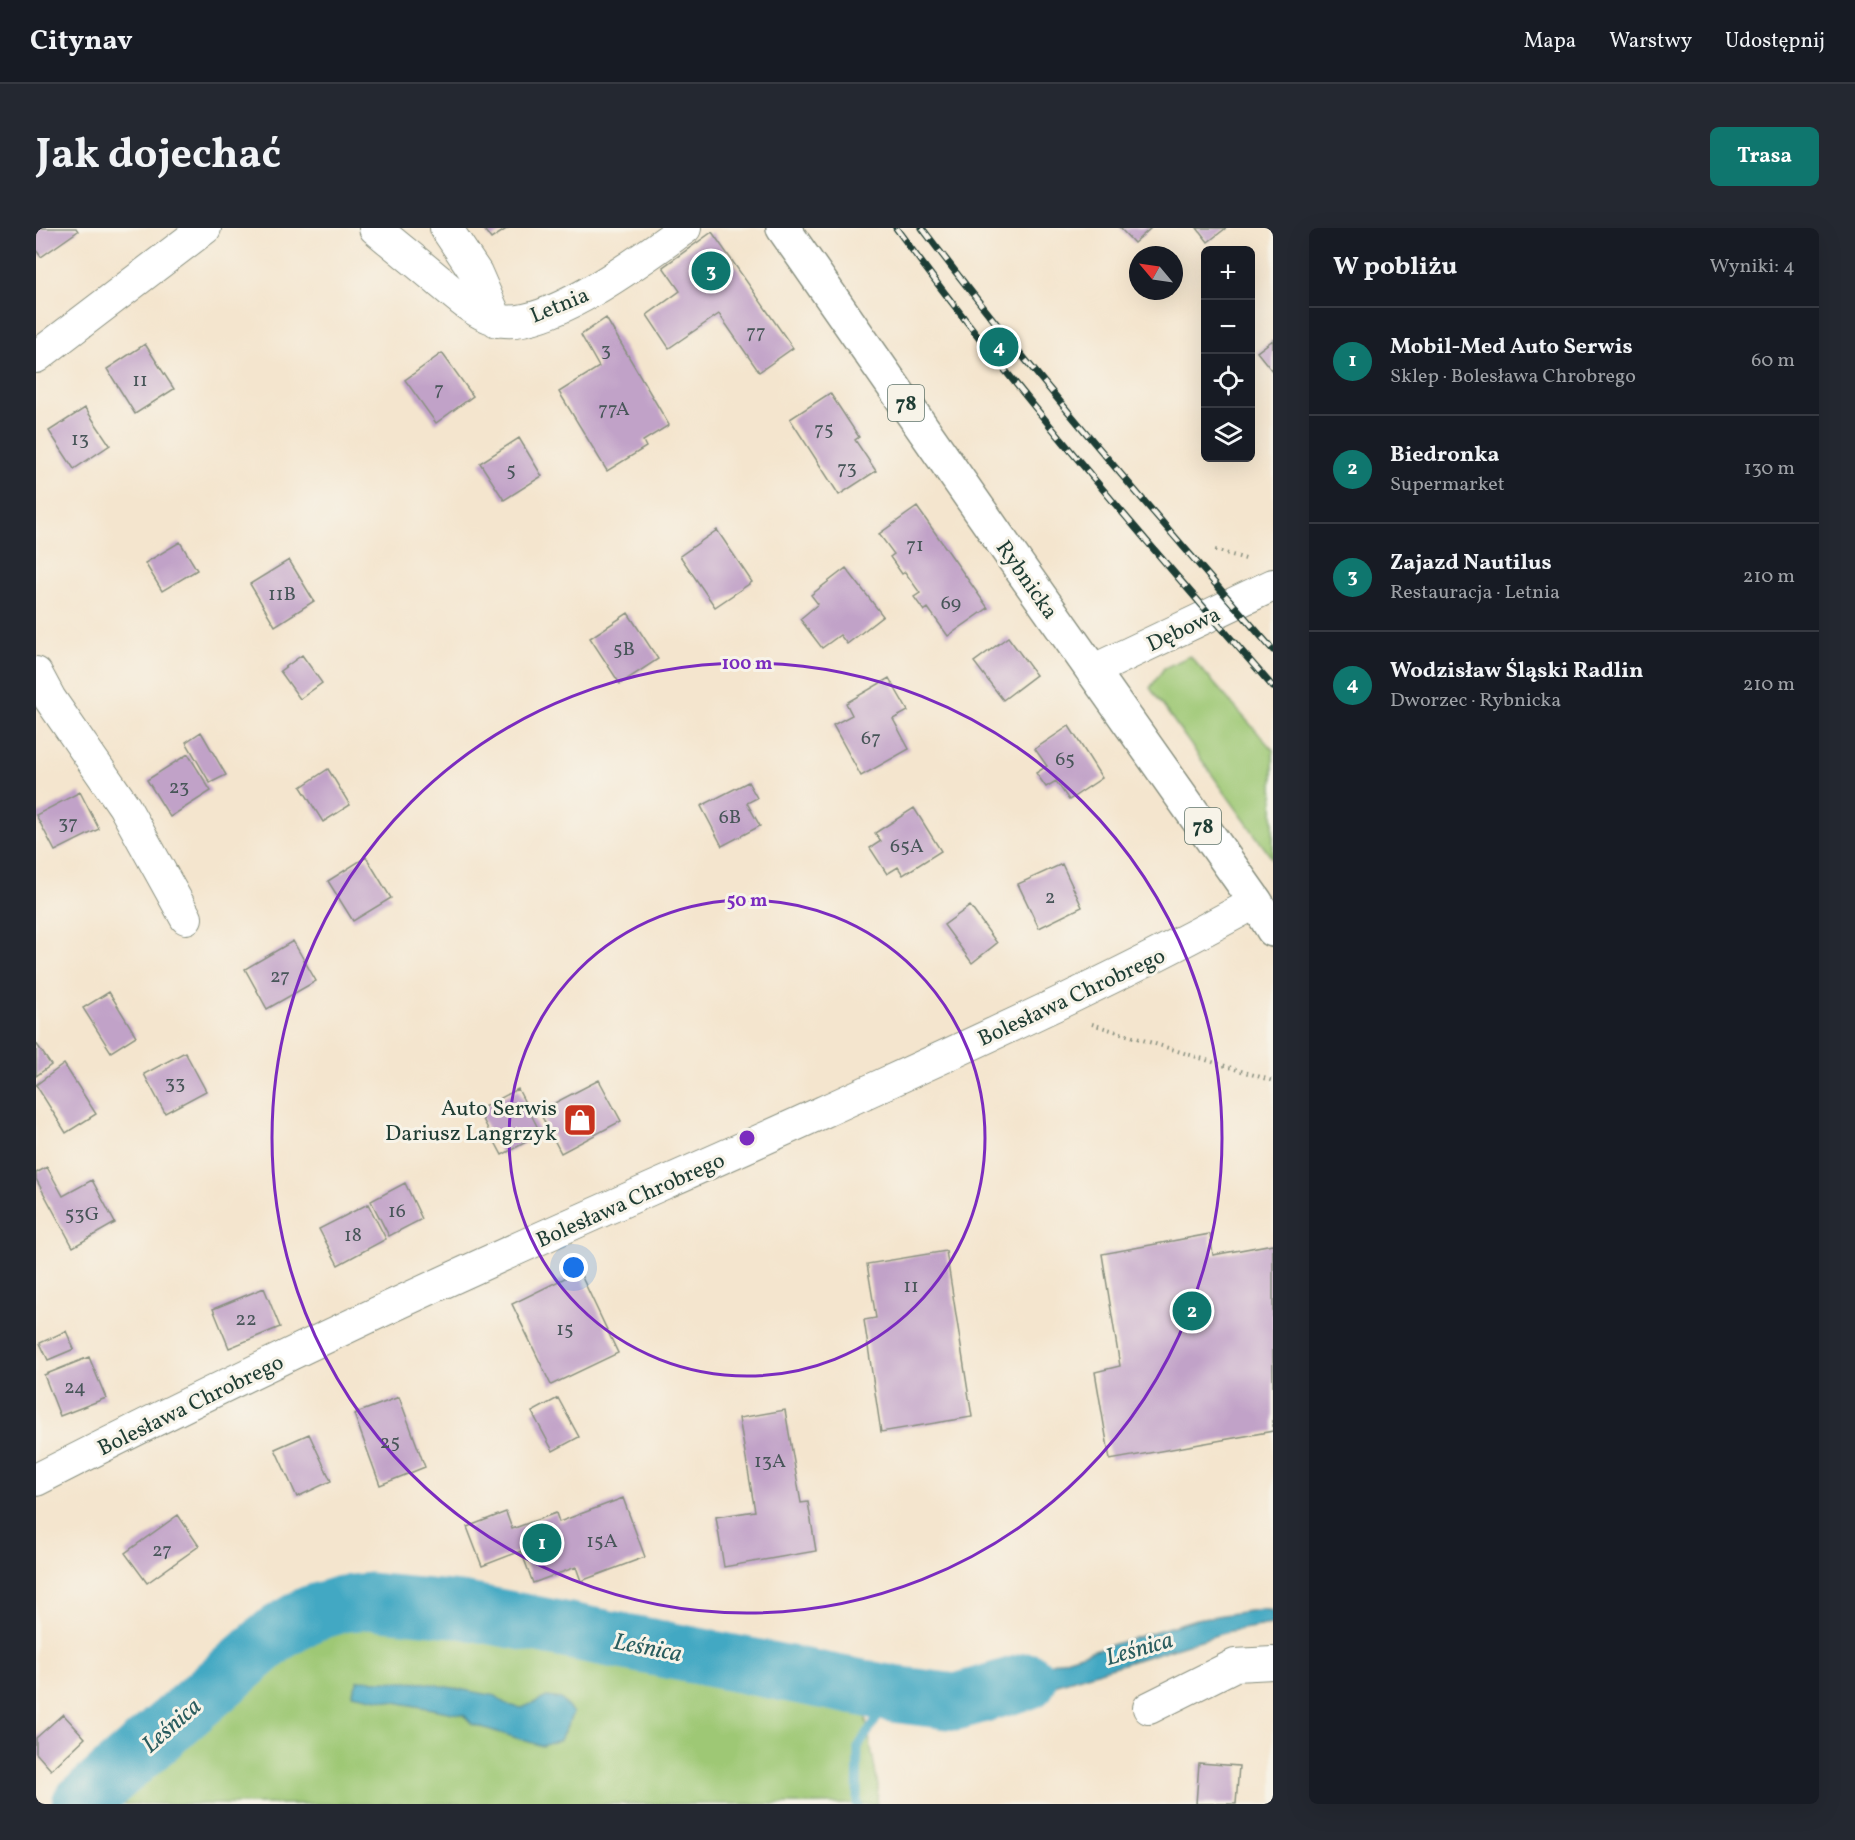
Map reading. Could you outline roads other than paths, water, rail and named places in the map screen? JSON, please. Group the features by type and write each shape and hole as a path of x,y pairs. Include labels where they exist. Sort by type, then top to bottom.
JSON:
{"main road":[{"name":"Rybnicka","path":"783,228 1256,902 1273,930"}],"street":[{"path":"36,357 206,228"},
{"name":"Letnia","path":"375,228 468,304 497,321 527,319 567,305 593,291 685,228"},
{"path":"446,228 476,273 497,321"},
{"name":"Dębowa","path":"1092,671 1273,585"},
{"path":"36,673 50,699 124,806 186,918"},
{"name":"Bolesława Chrobrego","path":"36,1480 177,1409 500,1256 674,1180 1090,988 1174,947 1256,902"},
{"path":"1149,1707 1235,1665 1273,1663"}],"water":[{"path":"1262,1609 1273,1611 1273,1624 1230,1631 968,1709 951,1709 953,1693 950,1690 953,1687 959,1690 976,1686 1196,1619"},
{"path":"358,1680 426,1683 496,1696 507,1705 522,1708 547,1697 561,1699 573,1713 560,1740 542,1746 472,1724 464,1715 352,1694"}],"waterway":[{"name":"Leśnica","path":"80,1804 276,1634 310,1614 342,1604 370,1601 461,1610 893,1694 956,1702 1028,1681"},
{"path":"857,1804 858,1747 893,1694"}],"railway":[{"path":"896,228 940,288 1032,404 1273,687"},
{"path":"922,228 1050,389 1273,650"}],"place":[{"name":"Zajazd Nautilus","path":"711,271"},
{"name":"Wodzisław Śląski Radlin","path":"999,347"},
{"name":"Auto Serwis Dariusz Langrzyk","path":"580,1120"},
{"name":"Biedronka","path":"1192,1311"},
{"name":"Mobil-Med Auto Serwis","path":"542,1543"}]}
